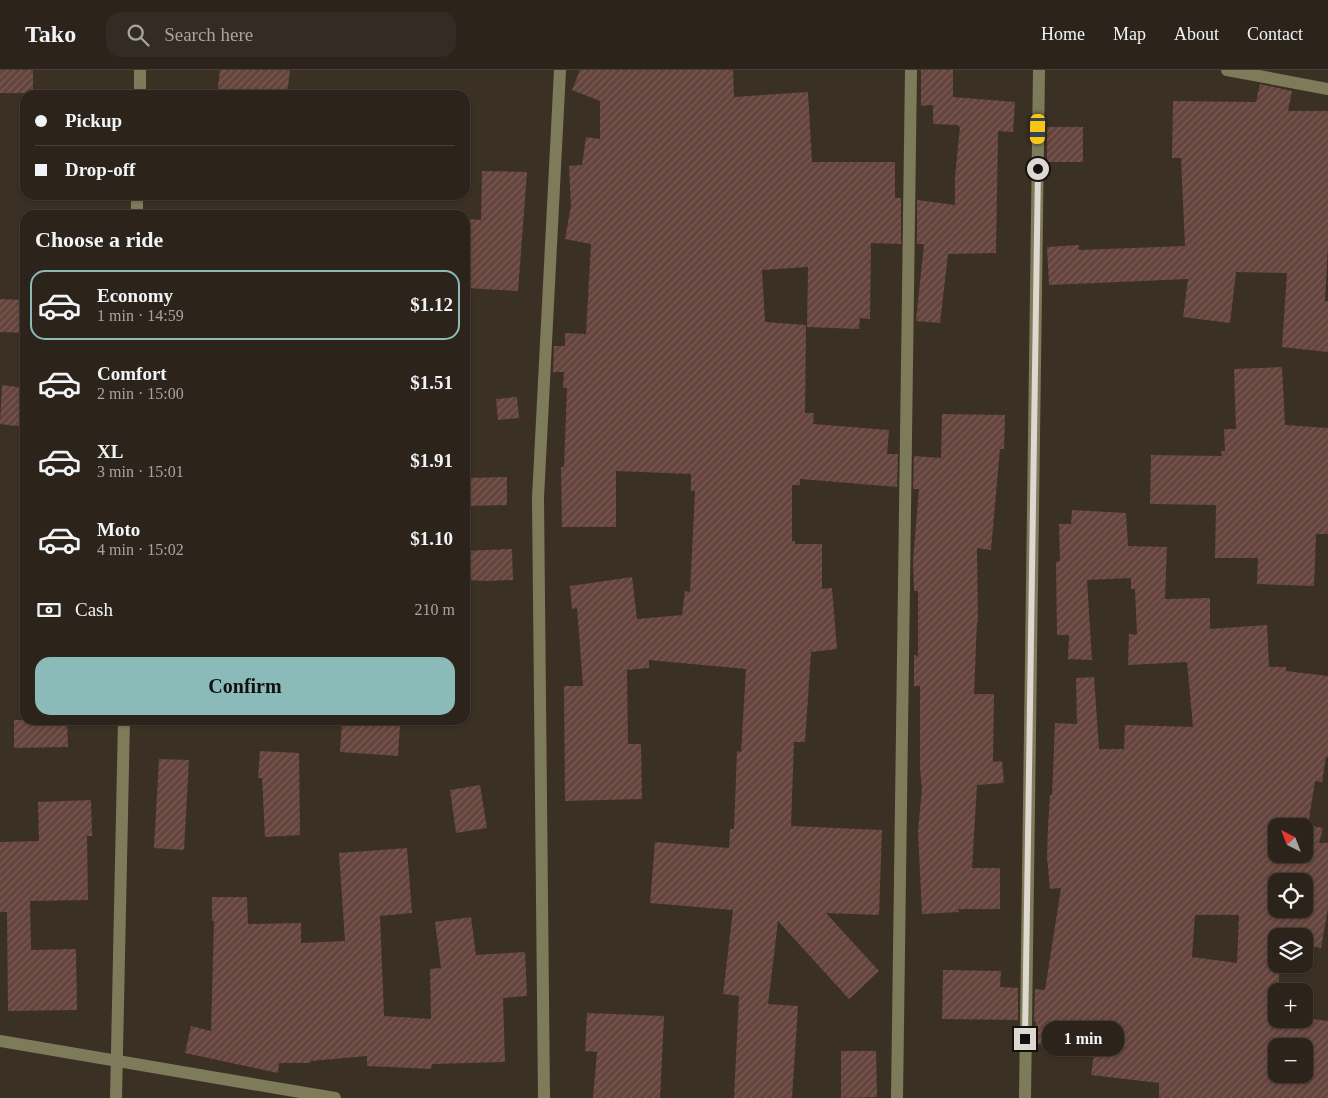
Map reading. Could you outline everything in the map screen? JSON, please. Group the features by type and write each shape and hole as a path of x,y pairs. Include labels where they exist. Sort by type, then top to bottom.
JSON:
{"street":[{"path":"140,70 140,90"},
{"path":"544,1098 538,498 560,70"},
{"path":"897,1098 911,70"},
{"path":"1024,1098 1039,70"},
{"path":"1227,70 1328,89"},
{"path":"116,1098 115,1060 124,725"},
{"path":"0,1041 335,1098"}],"building":[{"path":"0,70 33,70 33,90 20,90 20,93 0,93"},
{"path":"220,70 290,70 288,90 218,90"},
{"path":"580,70 733,70 734,97 808,92 812,162 895,162 895,198 901,198 901,244 871,243 870,319 860,318 859,329 807,327 808,267 762,270 765,322 806,325 805,413 814,413 813,424 889,430 887,454 898,454 897,487 800,479 800,485 792,485 792,541 795,541 795,544 822,544 822,589 832,588 837,649 811,652 805,742 794,742 791,826 882,830 879,915 826,913 879,971 849,999 778,921 768,1004 798,1006 792,1098 734,1098 739,996 723,994 733,910 650,903 655,842 729,848 730,829 734,829 737,751 741,752 746,669 649,660 649,668 627,670 628,744 641,744 642,799 565,801 564,686 583,686 577,608 572,609 570,586 632,577 637,619 682,615 685,591 690,592 695,491 691,491 691,474 616,471 616,527 562,527 561,467 564,467 567,388 563,388 564,372 553,372 554,346 565,346 565,333 586,334 591,244 565,239 571,206 569,166 582,165 586,137 600,139 600,101 572,90"},
{"path":"921,70 953,70 953,97 1015,102 1013,132 998,131 996,253 948,254 940,323 916,321 924,244 917,244 917,200 955,205 955,177 960,127 958,125 933,124 933,105 921,106"},
{"path":"1260,84 1292,91 1288,111 1328,111 1328,246 1325,301 1328,301 1328,352 1282,347 1287,273 1236,272 1230,323 1183,317 1188,279 1049,285 1047,247 1079,245 1079,250 1185,246 1181,158 1172,158 1173,101 1256,102"},
{"path":"1047,127 1083,127 1083,162 1047,162"},
{"path":"482,171 527,172 518,291 470,288 470,219 481,220"},
{"path":"0,299 20,300 20,333 0,332"},
{"path":"1282,367 1285,425 1328,428 1328,534 1316,534 1314,586 1257,584 1258,558 1215,558 1216,505 1150,504 1151,455 1222,456 1221,451 1225,451 1224,429 1236,429 1234,369"},
{"path":"2,385 20,387 20,426 0,424"},
{"path":"517,397 519,418 498,420 496,399"},
{"path":"942,414 1005,415 1004,449 1000,449 991,550 977,548 978,622 974,694 994,694 993,762 1002,761 1004,783 977,785 972,868 1000,868 1000,909 958,909 959,912 922,914 918,831 922,788 920,769 920,686 914,686 914,655 918,656 918,591 914,591 913,561 919,489 913,489 914,456 941,458"},
{"path":"507,477 507,505 470,506 470,478"},
{"path":"1072,510 1126,513 1128,546 1167,547 1165,599 1210,598 1210,629 1267,625 1269,667 1286,667 1286,671 1328,676 1328,757 1326,757 1322,782 1315,781 1309,818 1268,818 1268,863 1313,863 1313,826 1323,828 1319,843 1328,843 1328,908 1321,948 1313,947 1313,928 1268,928 1268,973 1279,973 1279,983 1268,983 1268,1028 1313,1028 1313,1019 1328,1021 1328,1098 1159,1098 1159,1083 1091,1075 1095,1046 1035,1044 1035,989 1045,990 1061,888 1050,889 1047,857 1055,723 1077,724 1076,678 1094,677 1099,749 1124,749 1125,725 1193,727 1187,662 1128,665 1129,634 1137,635 1135,589 1131,589 1131,578 1087,580 1092,660 1068,659 1069,635 1057,635 1056,562 1060,561 1059,524 1071,524","holes":["1195,915 1239,915 1237,963 1192,957"]},
{"path":"512,549 513,580 470,580 470,551"},
{"path":"14,720 20,720 20,725 67,725 68,747 14,748"},
{"path":"342,725 400,725 398,756 340,752"},
{"path":"260,751 299,753 300,835 265,837 262,778 258,778"},
{"path":"159,759 189,760 184,850 154,848"},
{"path":"480,785 487,828 456,833 450,790"},
{"path":"91,800 92,836 87,836 88,900 30,901 31,950 76,949 77,1010 8,1011 7,912 0,912 0,842 39,841 38,802"},
{"path":"407,848 412,913 380,916 384,1016 431,1019 430,969 441,968 435,922 471,917 476,955 525,952 527,996 503,998 505,1062 432,1064 431,1069 367,1066 367,1056 311,1061 310,1063 279,1063 278,1073 185,1053 191,1026 211,1031 214,921 212,921 212,897 247,897 248,924 301,923 301,943 345,941 339,853"},
{"path":"943,970 1001,971 1000,987 1018,988 1018,1020 942,1019"},
{"path":"587,1013 664,1016 660,1098 593,1098 597,1052 585,1051"},
{"path":"841,1051 876,1051 877,1097 841,1098"}],"route":[{"path":"1025,1039 1038,169"}]}
